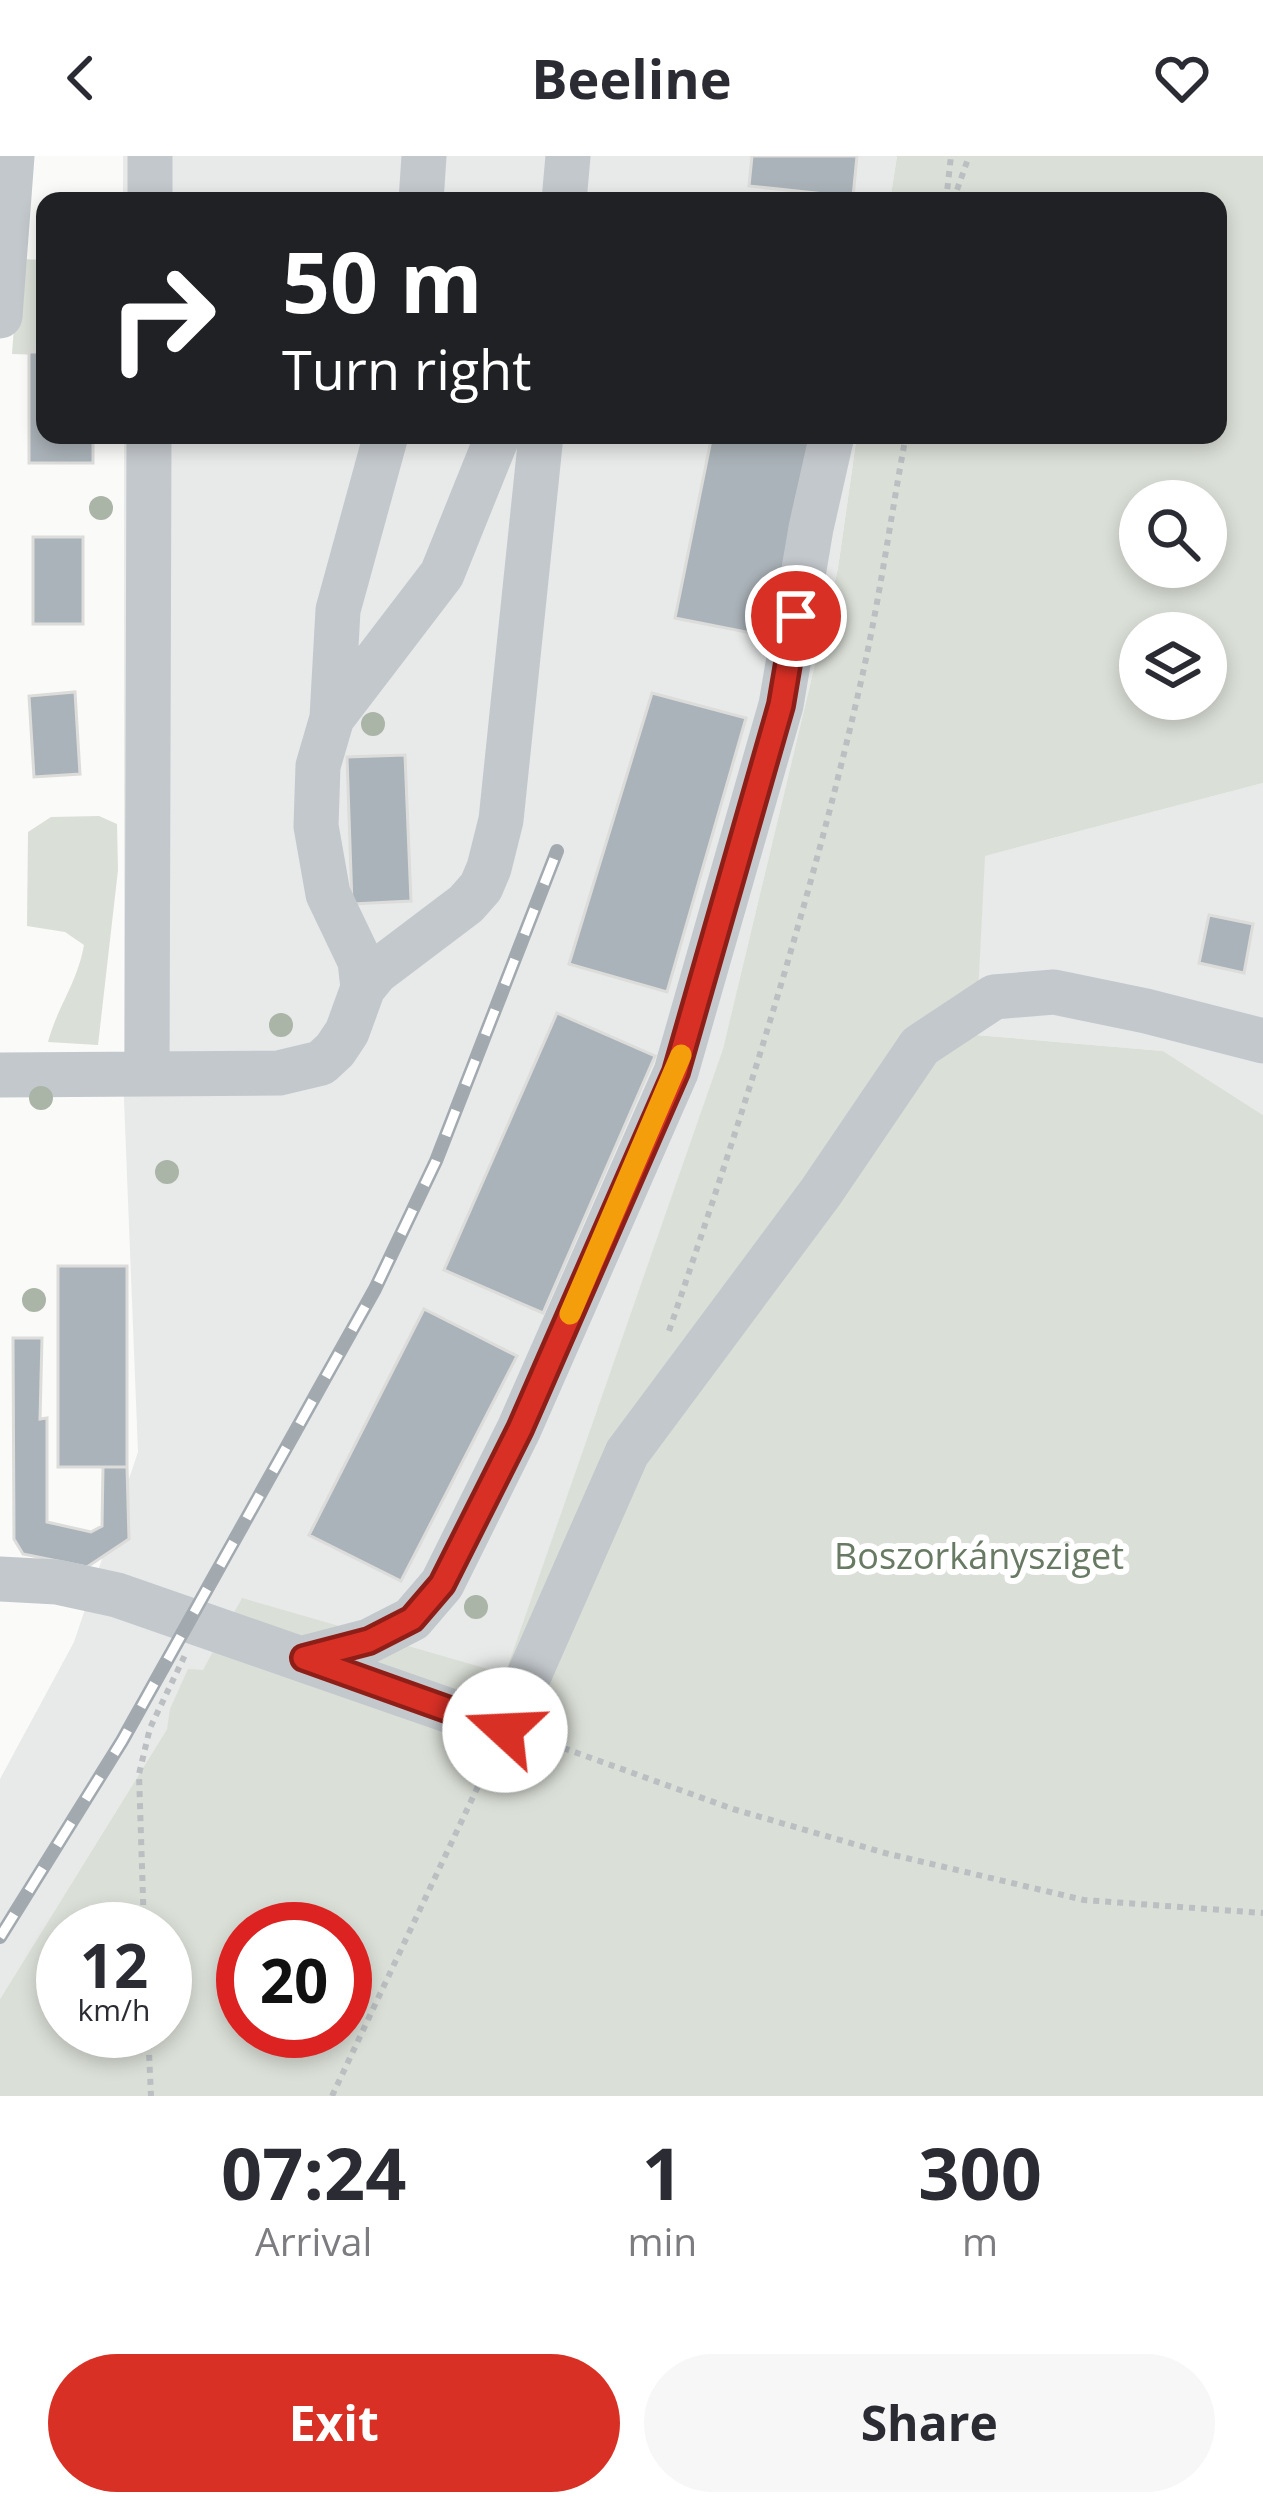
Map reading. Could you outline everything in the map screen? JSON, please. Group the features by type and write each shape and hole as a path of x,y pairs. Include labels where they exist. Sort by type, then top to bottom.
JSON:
{"street":[{"path":"0,316 12,156"},
{"path":"150,156 150,192"},
{"path":"422,192 424,156"},
{"path":"565,192 568,156"},
{"path":"147,1074 149,444"},
{"path":"363,988 360,961 328,894 316,826 318,766 332,718 338,610 384,444"},
{"path":"332,718 442,574 494,444"},
{"path":"0,1075 279,1073 321,1063 347,1032 363,988 393,957 466,904 481,887 501,820 540,444"},
{"path":"304,1658 369,1641 412,1619 442,1584 520,1429 676,1072 781,705 830,444"},
{"path":"0,1579 87,1588 505,1730 627,1454 821,1192 920,1046 994,998 1054,992 1263,1041"}],"path":[{"path":"949,192 951,156"},
{"path":"953,192 969,156"},
{"path":"664,1344 755,1080 816,863 863,674 904,444"},
{"path":"143,1902 139,1774 150,1728 200,1624"},
{"path":"332,2096 505,1730 580,1751 733,1809 885,1853 1084,1900 1263,1913"},
{"path":"149,2058 151,2096"}],"shaded area":[{"path":"123,156 897,156 891,192 123,192"},
{"path":"124,444 856,444 838,568 723,1050 505,1675 217,1648 60,1902 36,1902 36,1941 0,1999 0,1779 74,1642 138,1452 124,1100"},
{"path":"1263,783 1263,1115 1163,1051 976,1035 984,856"}],"green space":[{"name":"Boszorkánysziget","path":"897,156 1263,156 1263,783 985,856 976,1035 1163,1051 1263,1115 1263,2096 0,2096 0,1999 36,1941 36,2058 192,2058 192,1902 60,1902 167,1729 170,1709 188,1669 203,1670 242,1598 505,1674 723,1049 838,568 856,444 1227,444 1227,192 891,192"},
{"path":"19,259 36,260 36,355 12,354"},
{"path":"99,816 117,824 118,870 98,1045 48,1042 84,945 65,932 27,926 28,832 51,817"}],"building":[{"path":"752,156 857,156 853,192 749,186"},
{"path":"29,352 36,352 36,444 93,444 93,463 29,463"},
{"path":"710,444 815,444 777,638 675,618"},
{"path":"33,537 83,537 83,624 33,624"},
{"path":"75,692 80,774 34,777 29,696"},
{"path":"652,693 746,718 667,992 569,964"},
{"path":"405,755 411,901 352,904 347,757"},
{"path":"1209,915 1253,924 1244,973 1199,963"},
{"path":"557,1013 655,1056 543,1313 444,1270"},
{"path":"58,1266 127,1266 127,1467 58,1467"},
{"path":"424,1309 517,1356 401,1581 309,1535"},
{"path":"13,1338 42,1338 40,1419 47,1418 47,1522 91,1532 102,1526 103,1467 127,1467 129,1539 87,1567 23,1554 14,1539"}],"railway":[{"path":"0,1937 122,1741 375,1289 436,1161 557,851"}],"slow traffic":[{"path":"570,1314 681,1055"}],"route":[{"path":"505,1730 304,1658 369,1641 412,1619 442,1584 520,1429 676,1072 781,705 796,616"}]}
